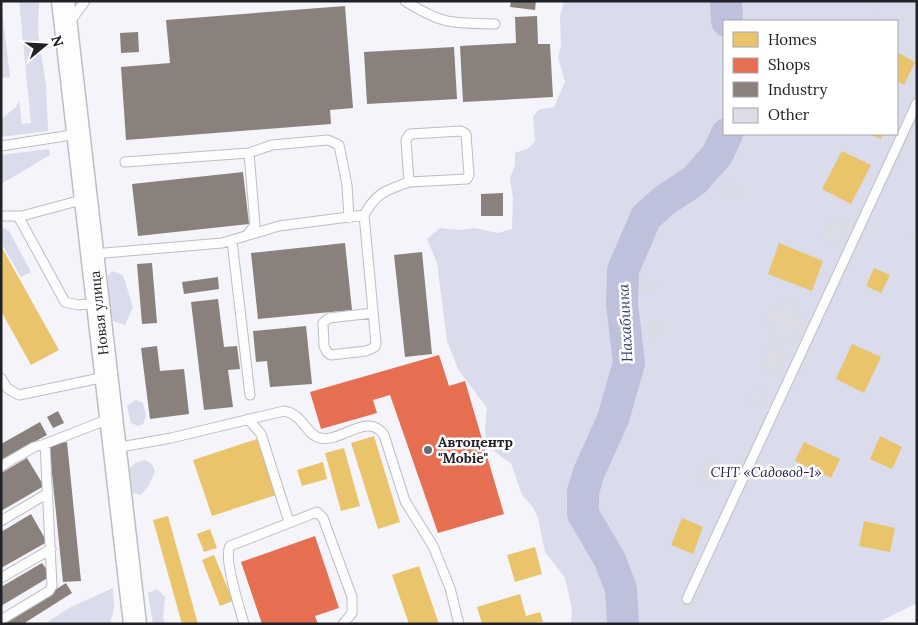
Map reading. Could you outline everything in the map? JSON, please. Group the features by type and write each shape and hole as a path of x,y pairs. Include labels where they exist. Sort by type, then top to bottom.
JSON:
{"street":[{"name":"Новая улица","path":"63,1 135,624"}],"lane":[{"path":"66,27 85,1"},
{"path":"405,1 433,18 449,23 495,24"},
{"path":"688,599 917,103"},
{"path":"373,313 329,318 324,322 323,329 327,352 330,355 366,351 375,347 373,313 364,215 372,201 381,192 409,182 467,179 469,175 466,134 461,131 410,134 406,140 409,182"},
{"path":"1,146 78,134"},
{"path":"125,162 249,153 272,146 328,140 339,145 347,184 349,218"},
{"path":"244,237 253,231 255,225 249,153"},
{"path":"1,216 18,216 85,198"},
{"path":"92,254 232,241 279,226 364,215"},
{"path":"18,216 65,302 78,305 98,302"},
{"path":"232,241 250,395"},
{"path":"1,378 7,388 18,395 105,377"},
{"path":"115,448 171,438 274,412 290,412 299,417 314,435 319,438 327,438 368,425 382,431 405,501 429,538 440,562 450,588 459,624"},
{"path":"1,466 34,446 45,444 111,418"},
{"path":"248,418 260,434 289,522"},
{"path":"1,620 49,591 53,580 45,444"},
{"path":"1,521 48,493"},
{"path":"244,624 228,550 237,543 313,513 320,514 323,518 352,597 352,613 343,624"},
{"path":"1,578 50,549"}],"green space":[{"path":"1,1 10,77 1,78"},
{"path":"19,1 39,1 38,32 46,86 48,131 1,137 1,119 16,107 19,100 22,124 31,123"},
{"name":"СНТ «Садовод-1»","path":"564,1 917,1 917,603 875,624 571,624 572,609 565,578 545,552 538,518 533,507 522,495 511,463 495,452 487,441 485,427 487,408 458,369 447,341 437,263 427,239 440,228 460,230 474,228 498,233 512,229 513,198 510,178 515,165 515,153 529,148 535,141 533,117 538,110 554,107 565,82 558,57 561,46 560,16"},
{"path":"49,149 50,155 1,184 1,155"},
{"path":"1,227 9,231 31,272 21,277 1,243"},
{"path":"112,271 123,275 133,307 125,325 113,321 111,317 108,276"},
{"path":"136,400 143,403 146,416 143,424 138,426 131,423 127,406"},
{"path":"145,460 152,464 155,471 149,485 141,495 133,493 129,469 135,463"},
{"path":"113,588 114,608 110,624 44,624 71,607"},
{"path":"157,589 165,597 163,618 165,624 153,624 148,593"}],"building: Homes":[{"path":"898,53 915,62 904,85 898,82"},
{"path":"872,135 883,135 881,139"},
{"path":"842,151 871,165 851,204 822,189"},
{"path":"779,243 823,261 812,291 768,274"},
{"path":"1,246 59,350 31,365 1,311"},
{"path":"874,268 890,275 881,293 866,286"},
{"path":"852,344 881,357 864,393 836,379"},
{"path":"374,436 400,522 378,529 351,443"},
{"path":"880,436 902,447 892,469 870,459"},
{"path":"257,439 276,495 212,516 193,460"},
{"path":"804,442 840,459 831,478 795,461"},
{"path":"344,448 360,506 341,511 325,453"},
{"path":"323,462 327,479 302,486 297,470"},
{"path":"168,516 198,624 182,624 153,520"},
{"path":"682,518 703,527 693,554 671,545"},
{"path":"864,521 895,528 890,552 859,546"},
{"path":"210,529 217,548 204,552 197,534"},
{"path":"535,547 542,574 515,582 507,555"},
{"path":"214,555 233,601 220,606 202,560"},
{"path":"419,566 439,624 409,624 392,575"},
{"path":"520,594 526,616 540,612 543,622 482,624 477,607"}],"building: Shops":[{"path":"439,355 449,386 465,381 504,514 438,533 390,395 373,400 377,413 321,429 310,392"},
{"path":"315,536 339,608 315,616 318,624 262,624 241,562"}],"building: Industry":[{"path":"511,1 536,1 535,10 510,7"},
{"path":"345,6 353,108 330,110 331,124 126,140 121,67 170,63 166,20"},
{"path":"537,16 538,44 550,44 553,97 463,102 460,46 516,43 515,17"},
{"path":"138,32 139,52 121,53 120,33"},
{"path":"454,47 457,99 367,104 364,52"},
{"path":"243,172 249,224 138,236 132,184"},
{"path":"503,193 503,216 481,216 481,194"},
{"path":"345,243 352,310 258,319 251,253"},
{"path":"422,252 432,354 405,357 394,255"},
{"path":"152,263 157,323 142,324 137,264"},
{"path":"218,277 219,289 184,294 182,282"},
{"path":"218,299 224,347 237,346 240,369 228,370 233,407 204,410 191,302"},
{"path":"306,326 312,384 270,387 267,361 256,362 253,331"},
{"path":"157,346 160,371 184,369 189,414 150,419 141,348"},
{"path":"58,411 64,423 53,428 47,417"},
{"path":"40,422 47,435 1,460 1,444"},
{"path":"67,442 81,581 63,582 49,444"},
{"path":"27,458 44,486 1,511 1,473"},
{"path":"31,514 47,542 1,568 1,532"},
{"path":"42,563 51,576 1,606 1,587"},
{"path":"66,583 72,593 23,624 1,624"}],"building: Other":[{"path":"862,1 881,1 876,10"},
{"path":"726,181 743,188 739,199 722,192"},
{"path":"830,217 848,224 839,246 821,239"},
{"path":"917,225 917,241 911,238"},
{"path":"643,278 657,283 653,295 638,290"},
{"path":"783,297 799,305 796,313 803,316 805,325 801,334 795,333 789,344 768,333 772,323 764,318 770,309 775,311"},
{"path":"658,320 662,334 650,338 646,323"},
{"path":"768,346 786,352 779,373 761,367"},
{"path":"755,390 768,394 763,408 750,404"},
{"path":"706,459 724,466 715,487 697,480"}],"waterway":[{"name":"Нахабинка","path":"726,1 727,20"},
{"name":"Нахабинка","path":"623,624 621,589 610,560 583,514 583,492 589,472 613,419 629,363 622,304 623,270 646,217 665,200 694,181 717,155 727,135"}],"place":[{"name":"Автоцентр \"Mobie\"","path":"428,450"}]}
